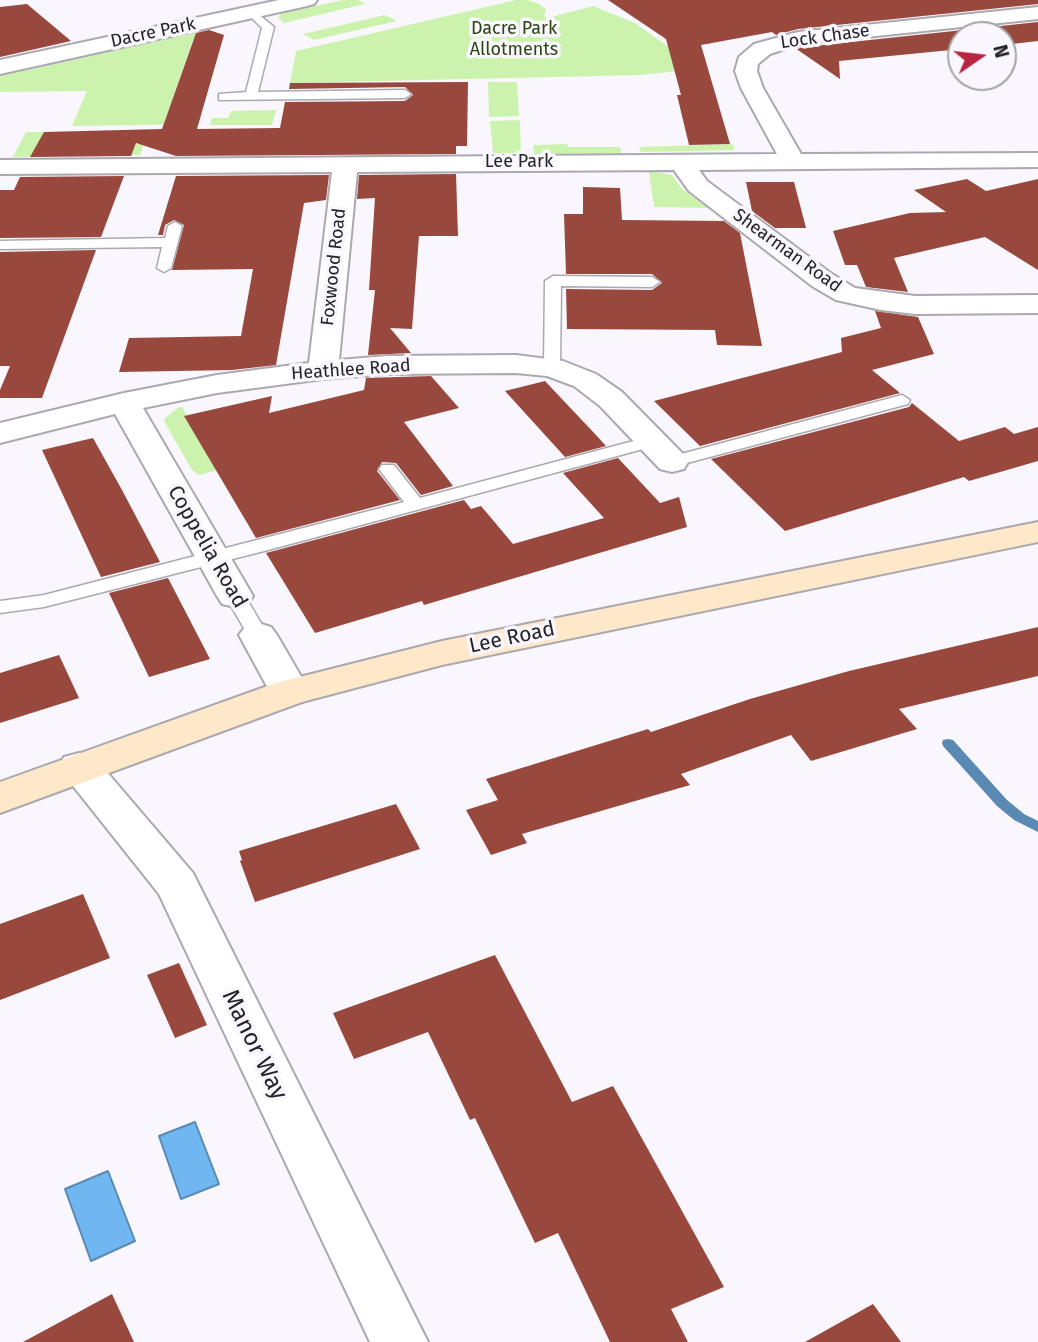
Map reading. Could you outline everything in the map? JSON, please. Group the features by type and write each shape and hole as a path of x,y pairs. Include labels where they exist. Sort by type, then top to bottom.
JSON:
{"main road":[{"name":"Lee Road","path":"0,798 290,692 513,637 1038,532"}],"street":[{"name":"Dacre Park","path":"0,66 307,0"},
{"name":"Lock Chase","path":"1028,14 1017,10 1020,6 1038,1"},
{"name":"Lock Chase","path":"792,160 752,88 746,71 747,62 753,54 773,44 798,38 1028,14"},
{"name":"Lee Park","path":"0,167 1038,160"},
{"name":"Shearman Road","path":"683,161 688,174 698,186 822,280 846,294 881,302 915,305 1038,304"},
{"name":"Foxwood Road","path":"323,370 345,164"},
{"name":"Heathlee Road","path":"0,433 124,402 217,384 323,370 475,363 552,367 585,380 611,399 662,452"},
{"name":"Coppelia Road","path":"124,402 235,596"},
{"name":"Coppelia Road","path":"258,635 290,692"},
{"name":"Manor Way","path":"79,767 177,885 400,1342"}],"lane":[{"path":"251,96 268,27 252,12"},
{"path":"223,97 405,94"},
{"path":"164,268 175,226"},
{"path":"0,246 171,242"},
{"path":"552,367 553,281 652,282"},
{"path":"0,607 44,601 415,505 902,400"},
{"path":"388,469 415,505"},
{"name":"Coppelia Road","path":"235,596 258,635"}],"green space":[{"path":"343,0 358,0 365,4 284,23 278,17 283,13"},
{"name":"Dacre Park Allotments","path":"516,0 539,4 546,9 544,16 547,18 593,6 635,23 700,69 640,75 290,83 296,51"},
{"path":"385,15 397,21 314,40 303,34"},
{"path":"208,30 222,35 221,40 193,40 165,120 198,124 72,126 87,91 0,92 0,76"},
{"path":"488,82 517,82 519,116 489,117"},
{"path":"276,110 272,125 210,125 212,118 228,118 231,111"},
{"path":"520,120 521,153 493,153 490,121"},
{"path":"26,132 44,132 38,145 144,144 140,155 13,157"},
{"path":"567,144 568,147 620,147 621,153 534,154 533,145"},
{"path":"733,144 734,150 641,152 639,147"},
{"path":"649,171 672,175 682,189 709,208 654,207"},
{"path":"182,407 217,470 199,475 192,470 164,419"}],"water":[{"path":"195,1122 219,1184 181,1199 159,1136"},
{"path":"108,1171 135,1241 91,1261 65,1189"}],"building":[{"path":"608,0 1038,0 1038,4 798,29 776,35 772,32 701,45 730,144 689,145 677,95 681,95 666,39"},
{"path":"27,4 71,41 0,57 0,7"},
{"path":"1038,22 1038,41 1017,43 1017,24"},
{"path":"209,30 224,35 197,129 280,128 285,102 405,101 413,95 405,87 289,89 290,83 468,82 467,146 456,146 456,154 176,156 136,143 131,156 30,157 44,132 162,129 196,33"},
{"path":"947,32 947,50 839,61 840,79 795,48"},
{"path":"456,174 458,236 419,236 412,329 390,328 411,353 368,355 375,290 369,290 375,198 357,199 359,175"},
{"path":"329,175 326,200 304,203 276,365 232,370 119,372 129,338 241,336 253,269 172,270 184,225 174,220 165,225 163,235 158,235 176,176"},
{"path":"124,176 101,237 0,238 0,190 14,190 20,177"},
{"path":"967,179 986,191 1038,179 1038,270 985,237 894,258 908,292 866,287 857,265 845,265 833,231 910,213 946,212 914,190"},
{"path":"746,182 794,182 806,228 775,228 752,211"},
{"path":"583,187 620,188 622,220 724,221 740,233 762,346 717,345 715,330 567,329 566,289 652,290 662,283 652,274 566,274 564,214 583,214"},
{"path":"96,250 42,398 0,398 0,390 10,366 0,366 0,252"},
{"path":"875,311 918,317 934,354 872,370 900,393 700,446 654,401 842,352 841,338 881,328"},
{"path":"431,376 459,408 404,422 453,486 421,495 396,463 382,462 377,471 400,500 256,538 184,416 272,396 269,413 364,390 366,378"},
{"path":"545,381 606,446 565,457 505,391"},
{"path":"912,403 959,441 1005,427 1014,434 1038,427 1038,461 969,481 964,477 785,531 711,459 909,407"},
{"path":"93,438 160,562 101,577 42,450"},
{"path":"618,458 660,503 679,497 687,527 424,605 422,601 315,633 266,553 464,500 471,509 481,506 513,544 604,518 563,473"},
{"path":"168,578 210,659 149,677 109,593"},
{"path":"1038,627 1038,676 899,709 917,729 811,761 791,735 681,774 690,785 522,834 527,843 491,855 466,810 498,800 486,779 849,671"},
{"path":"59,655 79,698 0,723 0,673"},
{"path":"396,804 420,849 255,902 239,851"},
{"path":"83,894 110,958 0,1000 0,924"},
{"path":"495,955 572,1102 613,1086 724,1287 671,1309 688,1342 610,1342 558,1233 535,1243 475,1118 470,1120 428,1032 354,1059 333,1013"},
{"path":"179,963 207,1025 175,1038 147,975"},
{"path":"112,1294 134,1342 23,1342"},
{"path":"873,1304 901,1342 805,1342"}],"waterway":[{"path":"948,743 1002,803 1019,817 1038,827"}]}
